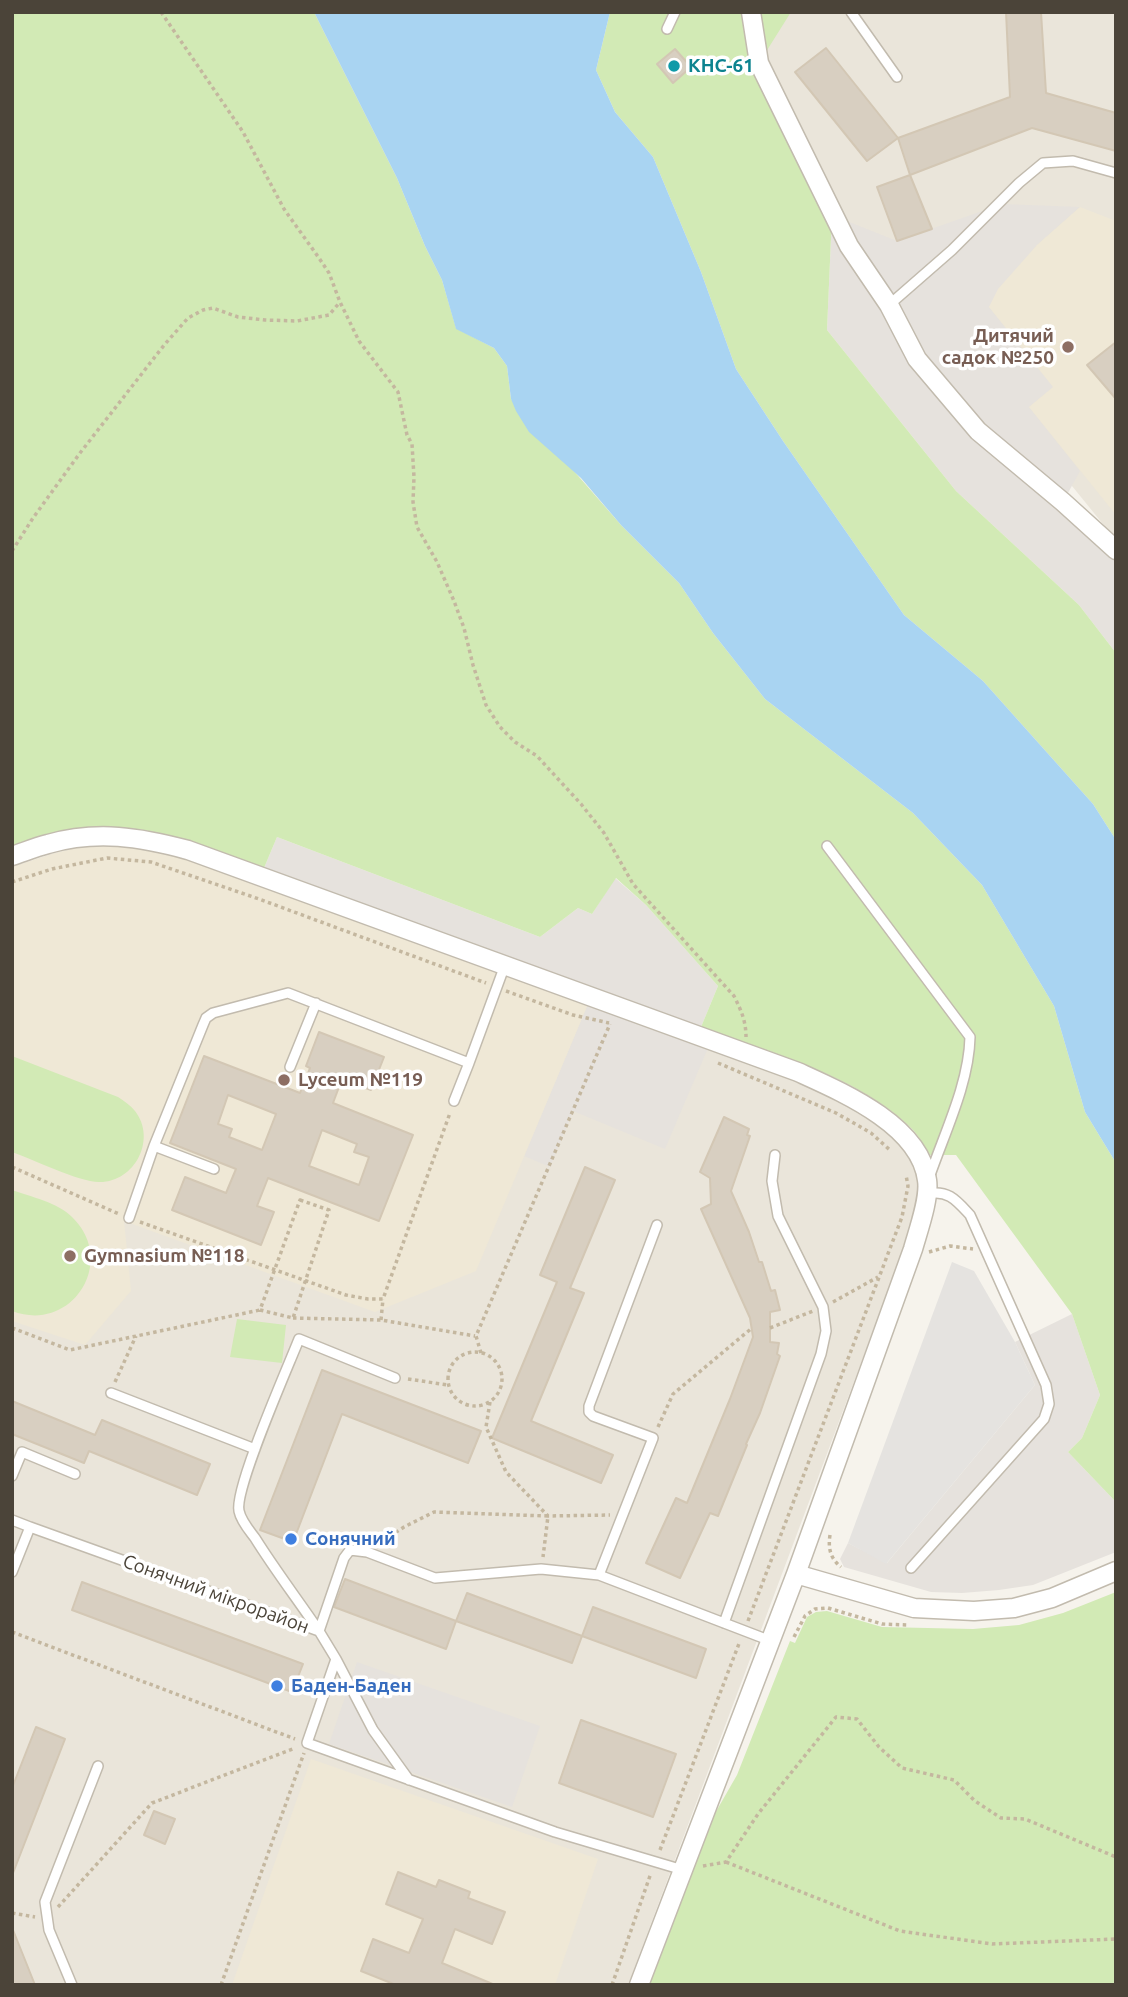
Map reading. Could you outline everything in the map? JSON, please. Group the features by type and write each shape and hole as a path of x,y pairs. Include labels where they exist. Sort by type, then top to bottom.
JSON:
{"street":[{"path":"751,12 759,63 849,246 890,305 917,359 978,431 1116,550"},
{"path":"12,856 49,843 112,836 149,839 188,850 798,1072 848,1095 878,1113 907,1139 921,1160 927,1188 913,1249 796,1574 639,1985"},
{"path":"796,1574 914,1608 974,1611 1014,1608 1052,1598 1116,1571"}],"lane":[{"path":"667,29 675,12"},
{"path":"851,12 897,77"},
{"path":"890,305 952,250 1042,163 1073,161 1116,173"},
{"path":"827,846 970,1037 970,1054 964,1079 927,1188 953,1196 970,1215 1046,1385 1049,1404 1044,1419 911,1568"},
{"path":"454,1101 505,965"},
{"path":"129,1218 154,1146 206,1018 213,1013 288,993 469,1063"},
{"path":"290,1067 316,1003"},
{"path":"154,1146 214,1169"},
{"path":"724,1623 821,1354 826,1331 823,1307 778,1216 772,1181 775,1155"},
{"path":"599,1575 653,1438 593,1416 589,1412 589,1406 657,1225"},
{"name":"Сонячний мікрорайон","path":"319,1631 242,1518 238,1510 238,1500 255,1449 299,1339 395,1378"},
{"path":"111,1393 255,1449"},
{"path":"12,1476 22,1452 75,1474"},
{"name":"Сонячний мікрорайон","path":"12,1520 319,1631"},
{"path":"12,1572 30,1527"},
{"path":"409,1780 373,1730 319,1631 344,1558 350,1550 367,1552 435,1578 541,1569 599,1575 771,1641"},
{"path":"336,1659 307,1743 555,1832 683,1870"},
{"path":"72,1985 47,1919 45,1902 98,1766"}],"path":[{"path":"161,12 243,132 284,209 320,258 359,341 398,392 407,435 412,444 413,502 417,527 437,562 454,601 486,705 500,727 515,742 537,756 581,804 604,833 633,884 734,996 746,1026 746,1053"},
{"path":"12,551 74,461 188,318 213,308 238,317 297,321 329,315 340,302"},
{"path":"12,882 52,869 107,858 151,862 260,899 573,1015 610,1024"},
{"path":"481,1353 476,1336 617,1006"},
{"path":"707,1058 836,1113 871,1133 896,1155"},
{"path":"381,1320 383,1299 454,1101"},
{"path":"12,1167 129,1218 346,1295 383,1299"},
{"path":"612,1985 655,1861 902,1217 908,1186 904,1169"},
{"path":"260,1310 300,1199 328,1210 293,1318"},
{"path":"769,1328 823,1307"},
{"path":"12,1328 70,1350 260,1310 293,1318 381,1320 476,1336"},
{"path":"653,1438 673,1394 752,1328"},
{"path":"111,1393 136,1336"},
{"path":"490,1402 473,1407 465,1405 451,1393 448,1376 450,1367 456,1360 472,1352 489,1356 496,1362 502,1378 500,1387 490,1402 486,1427 506,1472 548,1516"},
{"path":"395,1378 448,1385"},
{"path":"367,1552 404,1527 433,1512 548,1516 623,1515"},
{"path":"541,1569 548,1516"},
{"path":"830,1535 828,1547 834,1562 844,1570"},
{"path":"12,1632 307,1743"},
{"path":"726,1861 758,1814 836,1717 857,1719 902,1769 954,1780 975,1801 1001,1818 1025,1819 1116,1857"},
{"path":"12,1913 47,1919 152,1803 307,1743"},
{"path":"221,1985 307,1743"},
{"path":"683,1870 726,1861 900,1931 992,1944 1116,1939"}],"shaded area":[{"path":"751,12 1116,12 1116,540 1072,486 832,215 759,63"},
{"path":"1002,204 1080,207 1037,245 989,307 1054,387 1029,407 1080,471 1063,502 1116,550 1116,653 1079,605 956,491 827,330 832,215 897,241"},
{"name":"Дитячий садок №250","path":"1080,207 1116,221 1116,515 1029,407 1053,387 989,307 998,289 1037,245"},
{"path":"277,837 540,937 578,908 592,914 615,878 646,905 718,986 701,1027 264,868"},
{"name":"Lyceum №119","path":"111,843 147,847 185,856 588,1004 476,1271 375,1312 124,1221 131,1291 85,1345 12,1321 12,867 80,847"},
{"path":"80,847 588,1004 795,1080 845,1103 875,1122 901,1146 913,1165 919,1184 904,1248 628,1985 12,1985 12,867"},
{"path":"588,1004 708,1048 665,1149 573,1111 550,1167 524,1156"},
{"path":"952,1262 974,1271 1015,1342 1035,1385 886,1564 848,1543"},
{"path":"1072,1314 1100,1395 1082,1438 1068,1452 1114,1500 1116,1552 1033,1585 962,1593 931,1592 844,1567 840,1559 848,1543 887,1563 1035,1385 1015,1342"},
{"path":"357,1662 540,1726 512,1807 329,1744"},
{"path":"311,1759 598,1859 555,1985 232,1985"}],"green space":[{"path":"12,12 314,12 397,178 442,280 456,328 494,348 507,366 511,399 621,525 679,583 713,633 765,699 913,813 982,885 1054,1006 1085,1112 1116,1163 1116,1506 1114,1500 1068,1452 1082,1438 1100,1395 1072,1314 956,1155 930,1155 915,1132 891,1111 841,1080 701,1027 718,986 646,905 616,878 592,914 578,908 540,937 277,837 264,868 174,837 127,828 80,830 12,849"},
{"path":"610,12 791,12 759,63 832,215 827,330 956,491 1079,605 1116,653 1116,840 1093,804 983,681 904,615 736,369 701,272 653,157 615,112 596,70"},
{"path":"12,1056 118,1097 131,1107 141,1122 144,1134 139,1157 132,1167 112,1180 92,1181 69,1175 12,1152"},
{"path":"12,1190 59,1207 72,1217 85,1235 90,1253 89,1272 82,1289 69,1303 53,1312 34,1315 12,1311"},
{"path":"237,1319 286,1325 282,1363 230,1357"},
{"path":"1116,1592 1116,1985 649,1985 710,1822 737,1775 790,1641 795,1643 807,1617 816,1612 827,1611 882,1627 973,1629 1019,1625 1063,1613"}],"water":[{"path":"314,12 610,12 596,70 615,112 653,157 701,272 736,369 904,615 983,681 1093,804 1116,840 1116,1163 1085,1112 1054,1006 982,885 913,813 765,699 713,633 679,583 621,525 581,478 529,432 511,399 507,366 494,348 456,329 442,280 397,178"}],"building":[{"path":"1006,12 1041,12 1046,93 1116,113 1116,151 1032,128 910,175 898,138 1010,97"},
{"path":"826,48 898,138 867,161 795,72"},
{"name":"КНС-61","path":"675,49 691,67 673,83 657,64"},
{"path":"910,175 932,229 897,241 877,187"},
{"path":"1116,342 1116,399 1087,365"},
{"path":"319,1032 384,1057 371,1090 342,1079 333,1103 413,1135 379,1221 268,1178 257,1206 274,1212 261,1245 172,1210 185,1177 226,1193 236,1169 170,1143 204,1056 300,1093 310,1068 306,1066","holes":["228,1095 276,1114 262,1150 229,1137 232,1129 218,1124","322,1130 357,1144 354,1152 369,1157 359,1185 309,1166"]},
{"path":"724,1117 749,1129 747,1135 750,1136 731,1191 759,1262 762,1262 771,1291 775,1290 780,1310 770,1312 770,1342 779,1343 777,1354 780,1356 718,1516 710,1513 680,1578 646,1563 676,1498 687,1503 753,1337 750,1318 701,1209 711,1204 710,1178 700,1172"},
{"path":"585,1167 615,1180 570,1288 584,1293 531,1421 613,1455 601,1483 492,1438 557,1282 540,1275"},
{"path":"322,1370 481,1431 468,1463 342,1414 293,1542 260,1530"},
{"path":"12,1401 95,1435 102,1420 210,1464 197,1495 89,1451 84,1463 12,1434"},
{"path":"345,1579 456,1621 446,1649 334,1607"},
{"path":"82,1582 303,1664 292,1692 72,1610"},
{"path":"467,1593 582,1636 572,1663 456,1621"},
{"path":"593,1607 706,1649 696,1678 582,1636"},
{"path":"581,1720 676,1754 653,1817 559,1783"},
{"path":"36,1727 65,1739 13,1873 12,1788"},
{"path":"154,1811 175,1819 165,1844 144,1835"},
{"path":"398,1872 436,1887 439,1880 470,1892 468,1898 505,1912 492,1944 455,1929 442,1963 495,1985 396,1985 361,1971 373,1939 409,1953 423,1919 386,1904"},
{"path":"13,1930 35,1985 12,1985"}],"place":[{"name":"КНС-61","path":"674,66"},
{"name":"Дитячий садок №250","path":"1068,347"},
{"name":"Lyceum №119","path":"284,1080"},
{"name":"Gymnasium №118","path":"70,1256"},
{"name":"Сонячний","path":"291,1539"},
{"name":"Баден-Баден","path":"277,1686"}]}
